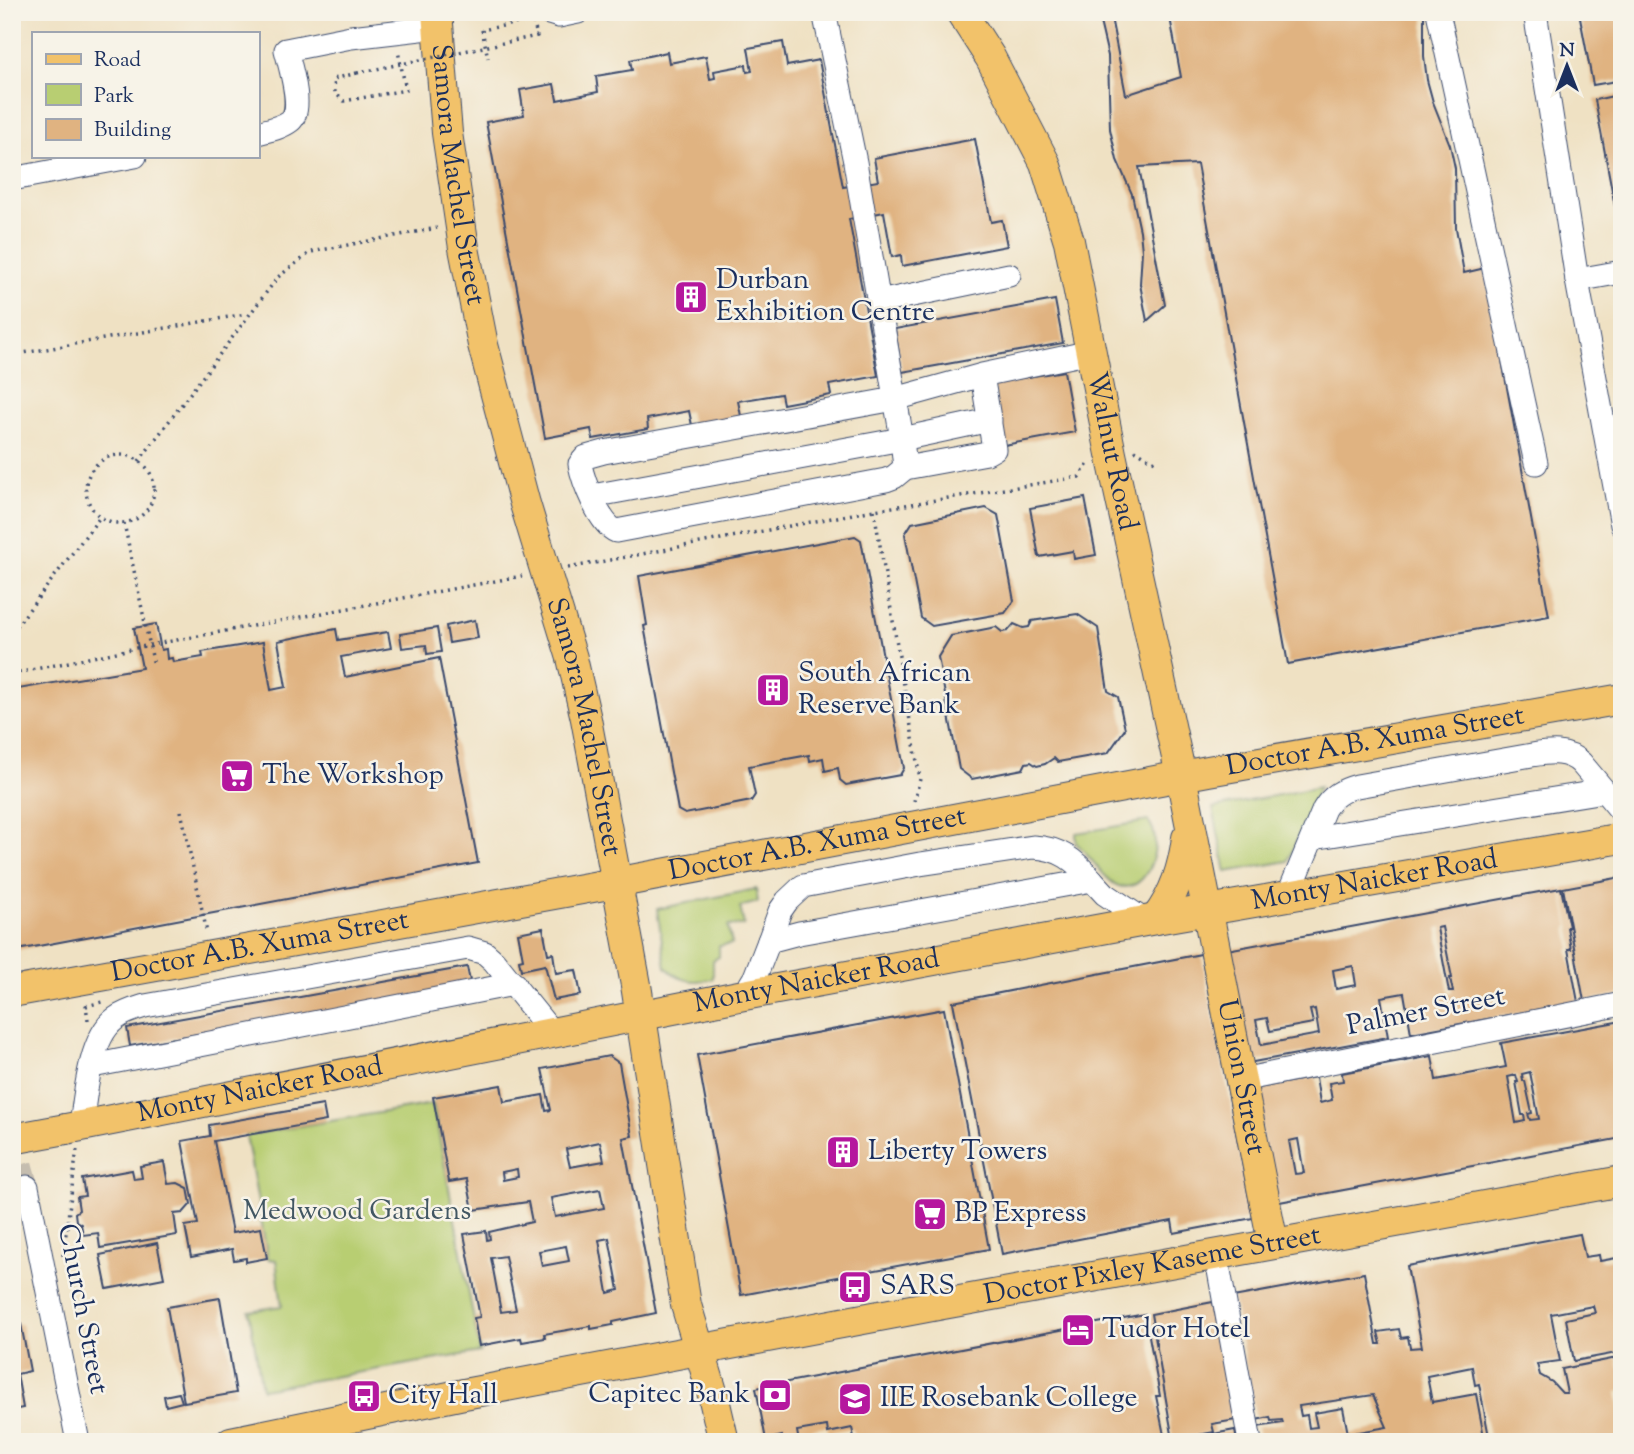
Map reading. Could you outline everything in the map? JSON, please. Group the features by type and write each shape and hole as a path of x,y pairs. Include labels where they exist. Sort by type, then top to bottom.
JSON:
{"main road":[{"name":"Walnut Road","path":"961,12 990,57 1045,163 1069,241 1111,454 1181,776 1206,910"},
{"name":"Samora Machel Street","path":"438,20 447,133 460,224 483,345 525,504 572,658 586,719 641,1017 686,1305 724,1442"},
{"name":"Doctor A.B. Xuma Street","path":"12,992 615,883 1181,776 1622,699"},
{"path":"1151,920 1168,903 1175,888 1182,863 1188,820"},
{"name":"Monty Naicker Road","path":"12,1139 744,995 1206,910 1622,838"},
{"name":"Union Street","path":"1206,910 1273,1243"},
{"name":"Doctor Pixley Kaseme Street","path":"231,1442 700,1349 1622,1181"}],"street":[{"path":"546,12 558,16 578,12"},
{"path":"824,12 855,162 905,468"},
{"path":"1438,12 1536,463"},
{"path":"1535,12 1577,280 1622,525"},
{"path":"259,132 278,127 295,116 295,95 286,50 351,37 395,32 438,20"},
{"path":"12,179 124,158"},
{"path":"1577,280 1622,272"},
{"path":"878,302 1009,275"},
{"path":"982,375 994,449 987,453 905,468 886,480 616,531 608,528 601,518 581,472 580,464 586,457 895,399 982,375 1091,352"},
{"path":"592,496 902,439 990,420"},
{"path":"1288,896 1324,809 1329,801 1343,790 1558,752 1574,757 1622,812"},
{"path":"1313,838 1604,791"},
{"path":"744,995 755,976 780,911 787,901 803,886 866,874 1032,847 1047,847 1064,853 1079,865 1105,894 1151,920"},
{"path":"769,941 799,933 1092,880"},
{"path":"74,1128 104,1031 115,1019 145,1006 468,948 485,953 514,984 552,1034"},
{"path":"92,1066 514,984"},
{"name":"Palmer Street","path":"1241,1080 1622,1004"},
{"name":"Church Street","path":"27,1187 78,1442"},
{"path":"1216,1254 1250,1442"}],"path":[{"path":"395,32 405,90 344,102 335,93 334,79 357,73 537,36 533,20 482,30 488,58"},
{"path":"139,461 278,277 311,252 460,224"},
{"path":"12,355 248,314"},
{"path":"1135,450 1155,462"},
{"path":"113,456 131,457 139,461 151,476 153,497 146,511 124,523 100,517 90,506 86,490 93,468 113,456"},
{"path":"874,510 920,779 911,813 911,826"},
{"path":"12,632 100,517"},
{"path":"124,523 154,666"},
{"path":"181,811 212,956"},
{"path":"62,1266 74,1128"}],"green space":[{"path":"1319,787 1288,861 1226,872 1213,808"},
{"path":"1148,821 1155,840 1151,864 1139,882 1130,886 1114,884 1076,843 1076,833"},
{"path":"756,889 758,902 740,907 744,925 728,926 732,944 719,946 719,957 713,960 713,979 687,980 676,976 666,967 657,909"},
{"name":"Medwood Gardens","path":"433,1104 480,1352 262,1389 249,1311 282,1306 276,1260 268,1259 246,1135"}],"building":[{"path":"1096,12 1110,12 1126,95 1181,77 1169,12 1424,12 1427,80 1450,145 1455,168 1456,228 1464,273 1485,268 1549,616 1288,664 1197,164 1139,167 1165,305 1147,321 1140,284 1140,231 1132,194 1117,160 1110,129 1108,56"},
{"path":"1579,12 1622,12 1622,80 1593,85"},
{"name":"Durban Exhibition Centre","path":"783,42 787,66 819,60 843,187 878,181 874,158 975,139 991,222 1002,220 1007,246 902,266 901,255 892,257 884,212 849,219 878,376 829,385 831,395 783,404 781,394 738,401 742,421 693,430 689,411 647,419 648,429 593,439 591,429 545,438 486,122 524,115 520,90 554,84 557,100 598,92 596,76 632,70 630,60 667,52 669,63 706,56 710,79 715,78 714,71 746,65 747,72 752,71 748,48"},
{"path":"1622,94 1622,233 1620,233 1595,100"},
{"path":"1055,300 1063,343 902,372 895,329"},
{"path":"1064,371 1075,432 1004,445 992,383"},
{"path":"1085,498 1096,555 1074,559 1073,551 1039,557 1030,508"},
{"path":"986,508 998,515 1014,601 1005,613 932,626 921,618 905,534 912,523"},
{"name":"South African Reserve Bank","path":"855,536 861,540 904,768 900,775 846,785 840,780 838,768 825,771 823,758 810,761 809,755 749,766 755,795 751,801 685,814 678,810 644,626 647,625 639,576"},
{"path":"1077,614 1098,628 1108,691 1118,697 1125,729 1108,753 1058,762 1054,758 1037,766 1031,762 1026,763 1023,769 972,779 959,769 938,657 951,636 996,627 1002,632 1008,631 1014,624 1023,628 1029,627 1032,621"},
{"path":"475,620 478,638 449,643 446,626"},
{"name":"The Workshop","path":"156,624 161,650 166,649 167,659 172,658 173,662 203,657 202,652 263,642 271,690 286,687 278,641 336,629 338,640 388,632 391,648 341,657 345,677 439,658 478,863 12,951 12,690 142,668 134,628"},
{"path":"437,628 441,652 427,654 426,645 402,648 400,634"},
{"path":"1622,877 1622,994 1584,1001 1563,888"},
{"path":"1561,888 1569,927 1571,949 1568,949 1578,1002 1411,1033 1404,993 1381,997 1388,1037 1248,1063 1227,950","holes":["1442,927 1452,978 1453,992 1449,992 1437,928","1353,966 1356,985 1336,989 1333,970","1315,1009 1319,1034 1261,1045 1256,1020 1267,1018 1270,1031 1313,1023 1310,1010"]},
{"path":"543,928 548,954 553,953 556,973 576,970 581,995 554,1000 545,965 521,970 519,960 523,959 518,933"},
{"path":"1201,954 1253,1218 1174,1233 1172,1221 1002,1254 953,1002"},
{"path":"467,967 471,986 130,1046 127,1028"},
{"name":"Liberty Towers","path":"944,1009 989,1249 741,1295 697,1055"},
{"path":"1622,1021 1622,1138 1274,1203 1253,1089 1316,1077 1320,1103 1332,1100 1329,1083 1343,1081 1342,1073 1432,1056 1436,1080 1506,1067 1501,1043","holes":["1530,1072 1539,1119 1530,1120 1528,1114 1532,1113 1522,1074","1516,1075 1525,1121 1516,1123 1508,1077","1298,1139 1304,1173 1295,1174 1289,1141"]},
{"path":"609,1056 619,1063 632,1136 623,1138 656,1313 613,1322 613,1325 544,1334 545,1338 522,1342 521,1338 479,1346 474,1318 480,1317 464,1234 486,1231 487,1240 490,1239 489,1232 532,1222 528,1202 473,1210 467,1179 449,1182 433,1097 501,1085 504,1102 543,1095 546,1111 551,1110 542,1069","holes":["600,1142 604,1161 570,1167 566,1149","517,1169 518,1177 503,1180 502,1172","600,1189 604,1208 555,1217 551,1198","609,1238 619,1290 608,1293 599,1240","566,1246 569,1261 542,1266 539,1251","505,1256 516,1310 501,1312 491,1258"]},
{"path":"323,1105 326,1121 214,1141 232,1233 261,1228 267,1258 246,1262 246,1258 234,1260 232,1249 191,1257 185,1226 198,1224 182,1141 210,1136 209,1125"},
{"path":"164,1162 168,1184 178,1183 188,1188 191,1204 183,1213 174,1214 177,1235 100,1248 98,1233 83,1235 75,1213 79,1210 77,1197 85,1196 82,1179 132,1170 134,1179 142,1178 140,1166"},
{"path":"1580,1234 1585,1257 1599,1255 1600,1261 1622,1257 1622,1352 1574,1361 1566,1319 1595,1313 1593,1306 1551,1314 1560,1361 1537,1364 1540,1375 1552,1382 1562,1393 1567,1393 1562,1369 1617,1358 1619,1368 1622,1368 1622,1391 1617,1392 1622,1409 1622,1442 1490,1442 1479,1384 1475,1385 1472,1367 1427,1376 1432,1402 1476,1394 1485,1442 1260,1442 1257,1427 1283,1423 1282,1420 1271,1421 1270,1417 1256,1420 1233,1297 1364,1273 1377,1344 1381,1344 1378,1332 1399,1329 1401,1338 1408,1337 1410,1348 1422,1347 1407,1266","holes":["1373,1395 1387,1427 1348,1434 1343,1408 1314,1413 1317,1427 1309,1428 1307,1415 1301,1416 1299,1406"]},
{"path":"157,1243 164,1278 107,1289 100,1255"},
{"path":"220,1298 236,1393 184,1402 167,1307"},
{"path":"1213,1302 1236,1420 1212,1424 1214,1432 1173,1440 1151,1314"},
{"path":"1145,1314 1165,1440 1125,1442 1124,1436 1094,1442 855,1442 852,1428 828,1433 827,1426 797,1431 799,1442 783,1442 782,1436 766,1440 756,1388"},
{"path":"21,1324 30,1371 17,1374 23,1408 12,1410 12,1325"},
{"path":"179,1393 182,1402 166,1406 164,1396"},
{"path":"1235,1430 1237,1442 1214,1442 1213,1434"}],"tunnel":[{"path":"12,1132 27,1187"}],"place":[{"name":"Durban Exhibition Centre","path":"691,297"},
{"name":"South African Reserve Bank","path":"773,690"},
{"name":"The Workshop","path":"237,776"},
{"name":"Liberty Towers","path":"843,1152"},
{"name":"BP Express","path":"930,1214"},
{"name":"SARS","path":"855,1287"},
{"name":"Tudor Hotel","path":"1078,1330"},
{"name":"Capitec Bank","path":"775,1395"},
{"name":"City Hall","path":"364,1396"},
{"name":"IIE Rosebank College","path":"855,1399"}]}
